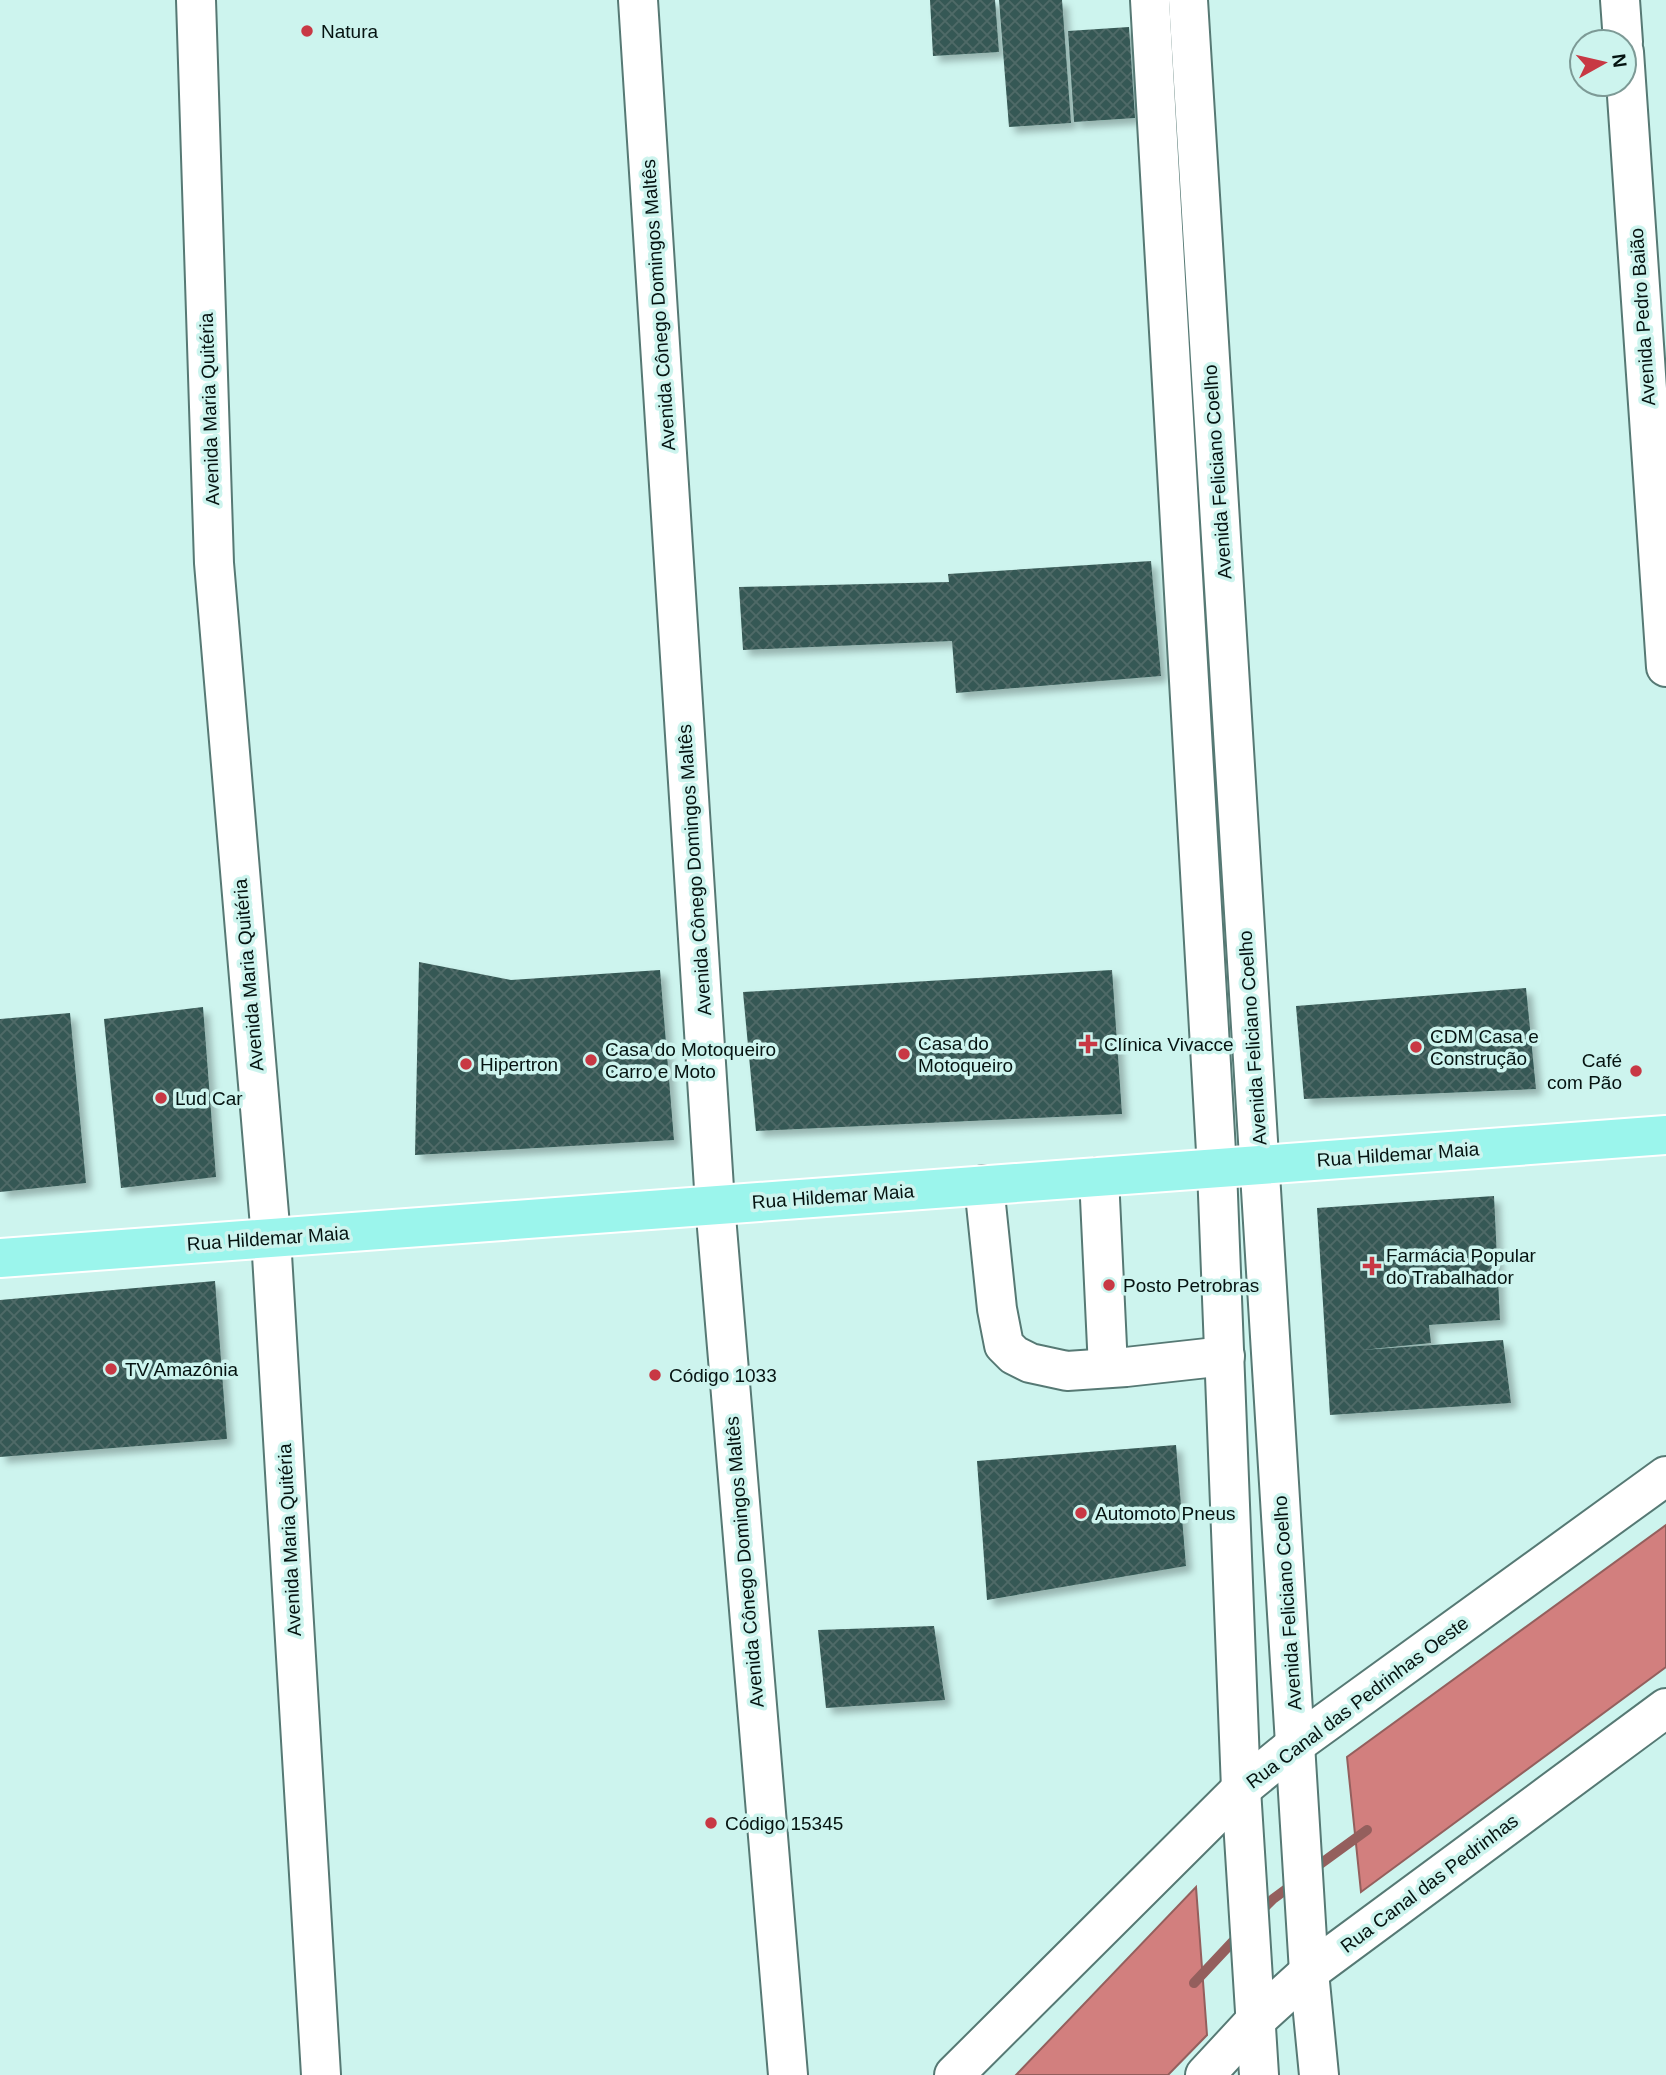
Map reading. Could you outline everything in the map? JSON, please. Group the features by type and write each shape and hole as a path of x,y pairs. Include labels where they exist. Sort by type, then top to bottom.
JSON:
{"main road":[{"name":"Rua Hildemar Maia","path":"0,1258 1666,1135"}],"street":[{"name":"Avenida Maria Quitéria","path":"195,0 214,563 271,1238 321,2075"},
{"name":"Avenida Cônego Domingos Maltês","path":"638,0 715,1205 788,2075"},
{"name":"Avenida Feliciano Coelho","path":"1150,0 1217,1169 1241,1789 1259,2075"},
{"name":"Avenida Feliciano Coelho","path":"1188,0 1309,1972 1319,2075"},
{"path":"1620,0 1622,28"},
{"name":"Avenida Pedro Baião","path":"1627,98 1666,667"},
{"path":"1099,1177 1108,1368"},
{"path":"984,1185 997,1309 1004,1345 1014,1355 1030,1363 1067,1371 1226,1356"},
{"name":"Rua Canal das Pedrinhas Oeste","path":"954,2075 1241,1789 1296,1744 1666,1476"},
{"name":"Rua Canal das Pedrinhas","path":"1205,2075 1255,2021 1309,1972 1666,1708"}],"shaded area":[{"path":"1666,1525 1666,1667 1361,1892 1347,1757"},
{"path":"1196,1887 1207,2035 1168,2075 1016,2075"}],"building":[{"path":"930,0 995,0 999,52 933,56"},
{"path":"999,0 1062,0 1071,123 1009,127"},
{"path":"1129,27 1135,118 1074,122 1068,31"},
{"path":"1151,561 1161,676 956,693 952,641 743,650 739,587 949,582 948,574"},
{"path":"419,962 511,980 660,970 674,1140 415,1155"},
{"name":"Casa do Motoqueiro","path":"1112,970 1122,1114 756,1131 743,992"},
{"name":"CDM Casa e Construção","path":"1526,988 1536,1089 1304,1099 1296,1006"},
{"name":"Lud Car","path":"203,1007 216,1177 121,1188 104,1019"},
{"path":"70,1013 86,1183 0,1192 0,1019"},
{"path":"1494,1196 1500,1320 1429,1325 1431,1343 1362,1350 1503,1340 1511,1403 1330,1415 1317,1208"},
{"name":"TV Amazônia","path":"215,1281 227,1439 0,1457 0,1300"},
{"name":"Automoto Pneus","path":"1176,1445 1186,1566 987,1600 977,1461"},
{"path":"934,1626 945,1700 826,1708 818,1630"}],"waterway":[{"path":"1312,1870 1367,1830"},
{"path":"1258,1914 1296,1882"},
{"path":"1194,1983 1240,1934"}],"place":[{"name":"Natura","path":"307,31"},
{"name":"Clínica Vivacce","path":"1088,1044"},
{"name":"CDM Casa e Construção","path":"1416,1047"},
{"name":"Casa do Motoqueiro","path":"904,1054"},
{"name":"Casa do Motoqueiro Carro e Moto","path":"591,1060"},
{"name":"Hipertron","path":"466,1064"},
{"name":"Café com Pão","path":"1636,1071"},
{"name":"Lud Car","path":"161,1098"},
{"name":"Farmácia Popular do Trabalhador","path":"1372,1266"},
{"name":"Posto Petrobras","path":"1109,1285"},
{"name":"TV Amazônia","path":"111,1369"},
{"name":"Código 1033","path":"655,1375"},
{"name":"Automoto Pneus","path":"1081,1513"},
{"name":"Código 15345","path":"711,1823"}]}
